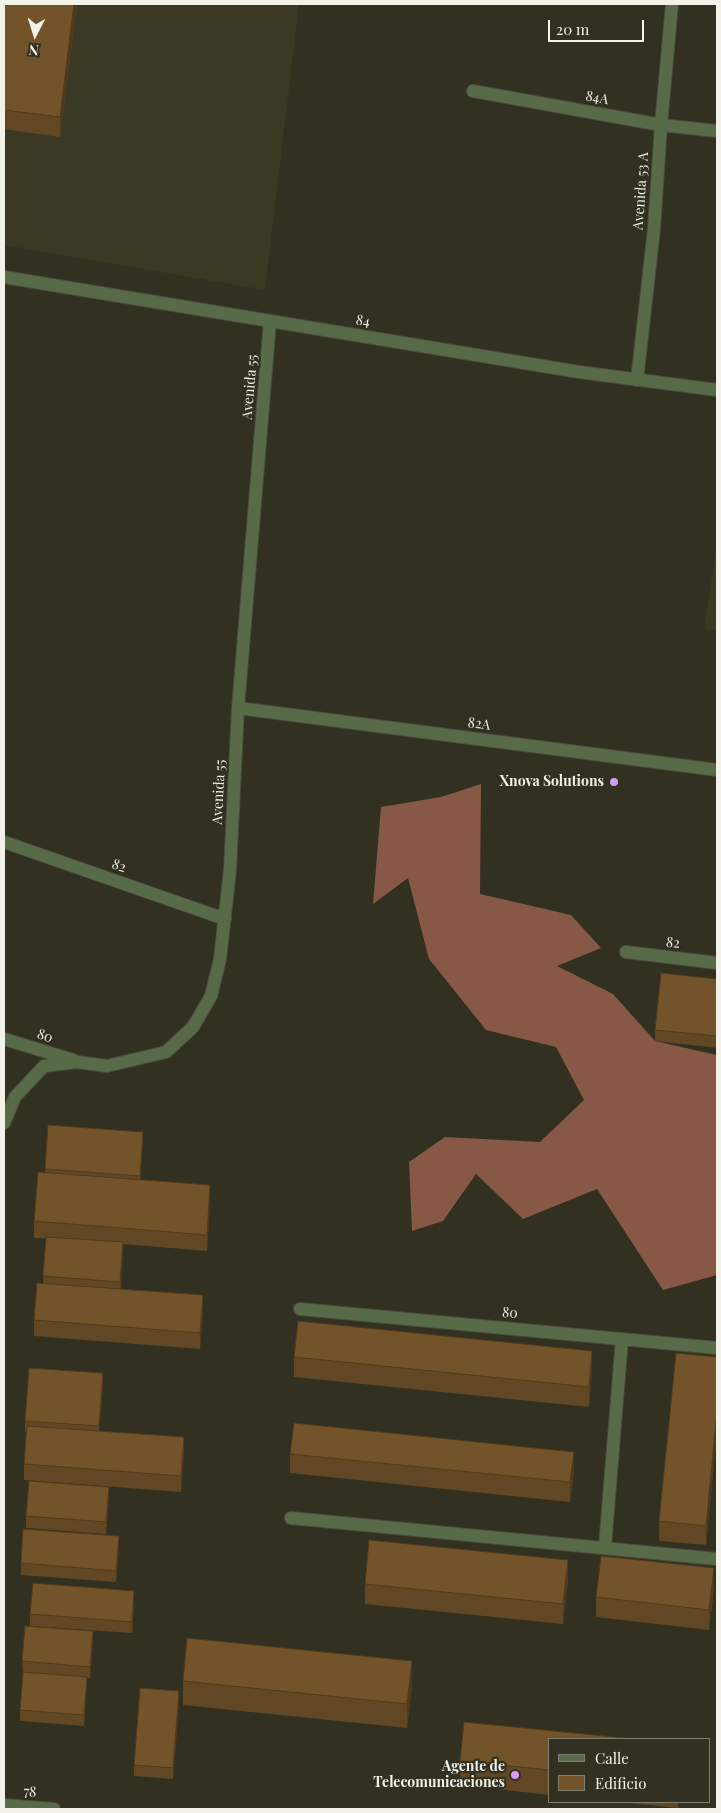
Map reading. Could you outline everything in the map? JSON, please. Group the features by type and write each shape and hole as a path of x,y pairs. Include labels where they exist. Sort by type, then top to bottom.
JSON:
{"street":[{"name":"Avenida 53 A","path":"637,380 654,229 672,4"},
{"name":"84A","path":"473,92 661,125 717,132"},
{"name":"84","path":"4,277 637,380 717,390"},
{"name":"Avenida 55","path":"4,1122 15,1097 44,1066 77,1062 107,1066 166,1052 193,1027 211,996 220,959 230,870 238,708 270,321"},
{"name":"82A","path":"238,708 717,770"},
{"name":"82","path":"4,842 225,919"},
{"name":"82","path":"626,952 717,963"},
{"name":"80","path":"4,1038 77,1062"},
{"name":"80","path":"300,1309 717,1348"},
{"path":"605,1546 622,1339"},
{"path":"290,1518 605,1546 717,1559"},
{"name":"78","path":"4,1805 54,1809"}],"shaded area":[{"path":"4,4 299,4 265,290 4,245"},
{"path":"717,543 717,631 704,629"},
{"path":"481,784 480,894 571,915 601,948 557,966 613,994 655,1041 717,1055 717,1275 663,1290 597,1189 523,1219 476,1174 443,1221 412,1231 409,1162 445,1137 540,1142 584,1100 556,1047 486,1030 429,959 408,878 373,904 381,807 441,797"}],"building":[{"path":"4,4 74,4 60,117 4,110"},
{"path":"661,973 717,979 717,1036 655,1030"},
{"path":"48,1125 143,1132 140,1176 45,1169"},
{"path":"38,1172 210,1185 207,1235 34,1221"},
{"path":"46,1237 123,1242 120,1282 43,1276"},
{"path":"37,1283 203,1295 200,1333 34,1320"},
{"path":"298,1321 592,1351 589,1387 294,1357"},
{"path":"676,1353 717,1357 717,1412 706,1526 659,1521"},
{"path":"29,1368 103,1373 99,1426 25,1421"},
{"path":"294,1423 574,1452 570,1482 290,1454"},
{"path":"27,1426 184,1437 181,1476 24,1464"},
{"path":"29,1481 109,1487 106,1522 26,1516"},
{"path":"23,1529 119,1536 116,1571 21,1563"},
{"path":"369,1540 568,1560 563,1604 365,1584"},
{"path":"601,1556 714,1568 709,1610 596,1597"},
{"path":"33,1583 134,1591 132,1622 30,1614"},
{"path":"25,1626 93,1631 90,1667 22,1661"},
{"path":"187,1638 412,1661 407,1704 183,1681"},
{"path":"23,1672 87,1677 84,1715 20,1710"},
{"path":"140,1688 179,1691 173,1768 134,1765"},
{"path":"464,1722 624,1738 548,1738 548,1770 460,1761"}],"place":[{"name":"Xnova Solutions","path":"614,782"},
{"name":"Agente de Telecomunicaciones","path":"515,1775"}]}
